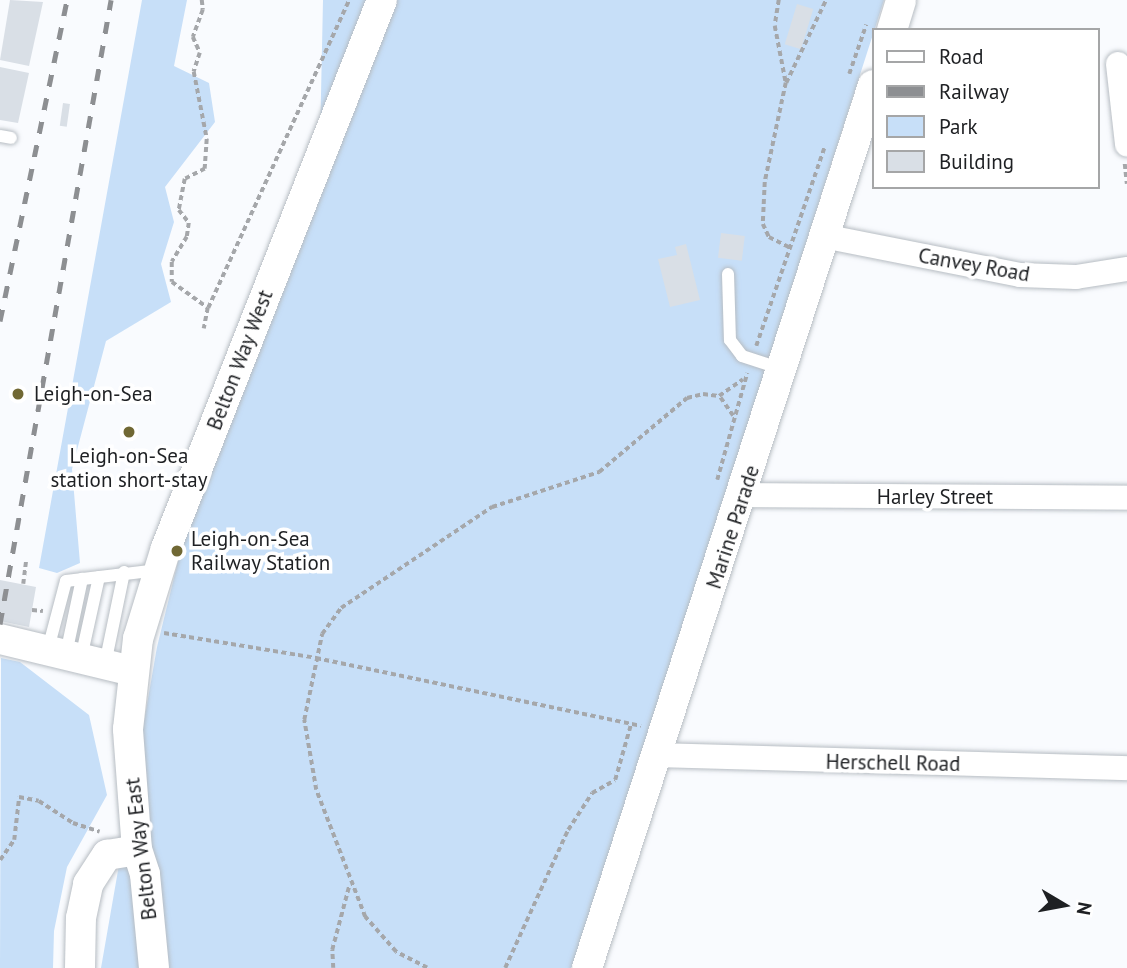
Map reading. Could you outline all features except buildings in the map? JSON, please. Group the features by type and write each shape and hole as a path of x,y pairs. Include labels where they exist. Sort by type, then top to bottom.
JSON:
{"street":[{"path":"892,28 901,0"},
{"name":"Belton Way West","path":"128,729 78,657 158,569 377,4"},
{"path":"1118,64 1127,144"},
{"name":"Marine Parade","path":"587,968 657,741 743,495 872,88"},
{"name":"Canvey Road","path":"820,246 1020,275 1076,277 1127,270"},
{"name":"Harley Street","path":"743,495 1127,498"},
{"path":"0,639 78,657"},
{"name":"Belton Way East","path":"128,729 137,850 145,874 154,968"},
{"name":"Herschell Road","path":"657,741 1127,768"},
{"path":"80,968 81,918 88,884 107,855 137,850"}],"lane":[{"path":"728,274 730,340 742,356 782,369"},
{"path":"78,657 82,579 158,569"},
{"path":"78,657 124,572"},
{"path":"78,657 99,576"}],"path":[{"path":"202,0 203,10 193,37 200,53 194,72 207,139 205,169 186,179 179,209 190,223 187,237 172,262 172,282 208,307"},
{"path":"204,329 208,307 349,0"},
{"path":"779,0 775,26 786,83"},
{"path":"820,246 768,237 763,224 765,182 786,83 826,0"},
{"path":"427,968 407,960 377,934 350,884 316,790 304,738 304,707 322,634 337,611 492,507 599,472 687,398 703,394 719,396 745,377"},
{"path":"719,396 733,416"},
{"path":"23,584 26,561"},
{"path":"32,610 43,611"},
{"path":"169,634 316,658 610,720"},
{"path":"505,968 568,830 592,793 615,780 629,724 657,741"},
{"path":"0,860 14,840 19,797 39,801 73,823 99,830 105,839"},
{"path":"334,968 332,950 350,884"}],"green space":[{"path":"142,0 187,0 174,66 209,83 215,122 165,187 174,222 161,264 171,302 106,341 72,469 80,563 57,573 39,568"},
{"path":"323,0 884,0 875,28 872,28 872,37 573,968 101,968 157,647 183,541 319,189"},
{"path":"1,658 20,662 89,715 107,795 67,867 54,931 53,968 0,968"}],"railway":[{"path":"0,321 67,0"},
{"path":"0,624 111,0"}],"place":[{"name":"Leigh-on-Sea","path":"18,394"},
{"name":"Leigh-on-Sea station short-stay","path":"129,432"},
{"name":"Leigh-on-Sea Railway Station","path":"177,551"}]}
